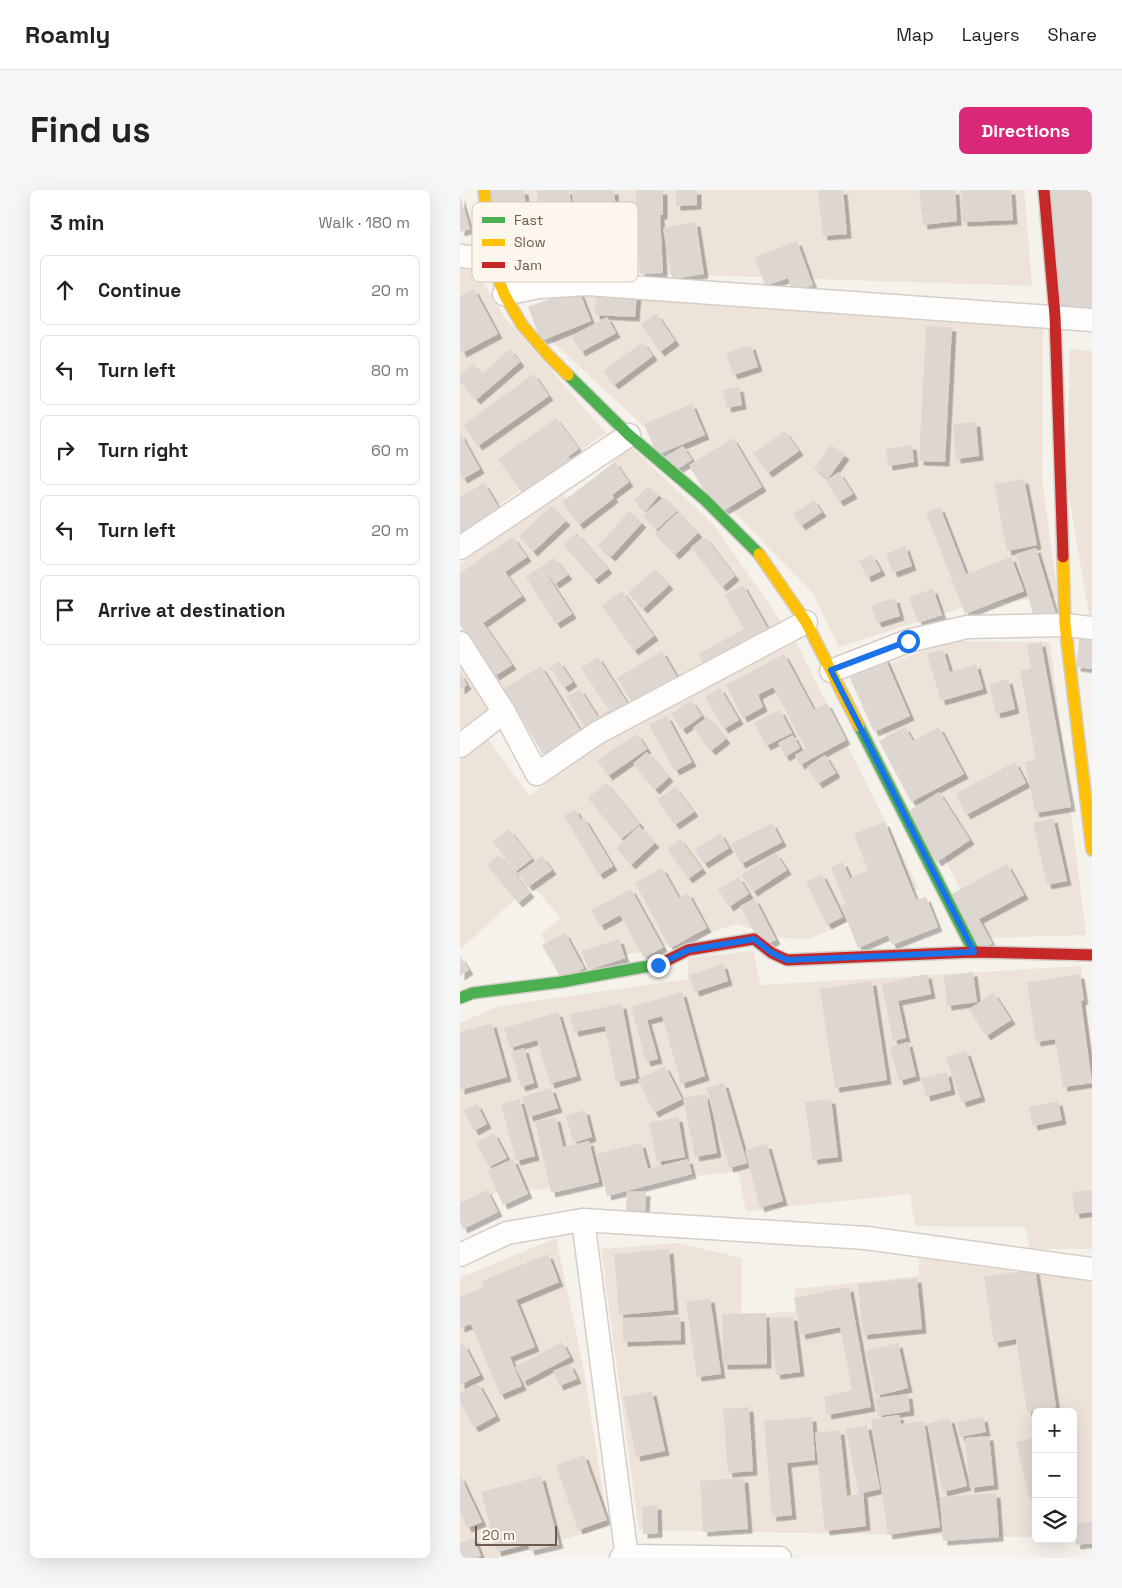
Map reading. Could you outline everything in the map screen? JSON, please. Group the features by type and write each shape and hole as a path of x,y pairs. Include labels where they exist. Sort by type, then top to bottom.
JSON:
{"street":[{"path":"1044,190 1054,316 1065,625 1092,850"},
{"path":"500,282 504,294 522,325 548,355 629,434 705,500 762,557 806,622 974,952"},
{"path":"504,294 540,287 587,284 1092,320"},
{"path":"460,548 629,434"},
{"path":"460,643 504,712 537,774 596,733 806,622"},
{"path":"831,670 908,641 967,627 1065,625 1092,628"},
{"path":"460,746 504,712"},
{"path":"460,998 473,993 560,982 658,965 688,950 754,939 772,953 787,960 974,952 1092,955"},
{"path":"583,1220 625,1557 780,1558"},
{"path":"460,1255 507,1233 583,1220 866,1238 1092,1269"}],"shaded area":[{"path":"501,190 1024,190 1032,286 638,273 638,202 502,202"},
{"path":"460,265 472,267 472,282 483,282 506,319 606,433 460,531"},
{"path":"588,293 1043,325 1042,479 1058,597 970,605 839,647 812,592 714,492 554,343 529,306"},
{"path":"1070,349 1092,351 1092,616 1089,615 1067,484"},
{"path":"630,446 714,525 782,623 543,755 460,616 460,564 560,491 570,501"},
{"path":"950,641 1050,642 1086,935 984,938 856,676"},
{"path":"796,642 919,889 810,939 783,938 736,924 652,950 558,967 541,934 561,918 531,884 460,950 460,757 486,736 529,796 603,742"},
{"path":"460,662 490,708 460,730"},
{"path":"754,951 760,985 1081,966 1092,1054 1092,1249 1030,1249 1025,1227 915,1226 910,1194 746,1211 738,1172 495,1193 460,1213 460,1023 499,1006 688,979 688,958"},
{"path":"556,1238 584,1371 608,1527 496,1558 460,1558 460,1278"},
{"path":"677,1243 742,1258 741,1316 795,1311 795,1289 919,1276 919,1258 1024,1273 1092,1279 1092,1538 1077,1537 1077,1408 1032,1408 1032,1537 639,1530 601,1249"}],"building":[{"path":"489,190 524,190 525,202 491,202"},
{"path":"537,190 569,190 571,202 538,202"},
{"path":"572,190 614,190 615,202 573,202"},
{"path":"636,190 663,190 663,215 660,215 663,273 640,274"},
{"path":"676,190 697,190 697,205 676,206"},
{"path":"818,190 843,190 847,234 823,236"},
{"path":"919,190 955,190 957,221 923,225"},
{"path":"961,190 1011,190 1013,220 963,222"},
{"path":"1046,190 1092,190 1092,314 1057,317"},
{"path":"460,196 470,229 460,232"},
{"path":"696,222 704,274 672,279 663,228"},
{"path":"797,241 813,285 793,292 788,278 765,286 755,257"},
{"path":"578,288 591,321 541,341 528,307"},
{"path":"474,289 498,334 462,353 460,348 460,296"},
{"path":"596,291 637,294 635,317 595,315"},
{"path":"657,314 675,341 660,352 641,324"},
{"path":"607,317 616,333 581,352 572,336"},
{"path":"926,326 952,327 945,462 919,461"},
{"path":"643,342 653,356 614,385 603,371"},
{"path":"751,345 758,367 733,375 726,353"},
{"path":"510,349 520,362 476,400 460,382 460,375 473,364 482,374"},
{"path":"534,374 549,396 478,446 463,425"},
{"path":"739,387 742,405 727,408 723,390"},
{"path":"692,404 705,435 657,455 644,424"},
{"path":"556,418 579,449 568,457 573,464 526,498 498,459"},
{"path":"976,422 979,456 956,459 953,424"},
{"path":"785,431 799,451 768,473 753,453"},
{"path":"460,433 480,469 463,479 460,474"},
{"path":"733,438 762,487 718,514 689,465"},
{"path":"831,445 845,455 828,479 814,468"},
{"path":"912,445 914,462 888,466 886,449"},
{"path":"683,446 692,460 674,471 665,457"},
{"path":"615,462 629,482 612,495 614,498 579,525 562,502"},
{"path":"839,472 853,494 839,502 826,481"},
{"path":"1024,479 1037,545 1007,551 994,484"},
{"path":"484,483 501,511 460,535 460,497"},
{"path":"648,486 659,495 646,511 634,501"},
{"path":"664,497 677,511 656,530 643,515"},
{"path":"814,500 822,512 801,526 793,514"},
{"path":"551,506 566,521 533,552 519,536"},
{"path":"940,507 966,574 1011,557 1024,591 965,614 926,513"},
{"path":"629,511 642,523 611,557 598,546"},
{"path":"678,512 698,533 675,555 655,534"},
{"path":"577,533 608,569 594,580 563,544"},
{"path":"513,537 527,557 505,572 522,596 483,623 512,665 495,676 460,625 460,573"},
{"path":"705,537 735,576 722,587 691,547"},
{"path":"905,546 912,566 893,573 886,554"},
{"path":"1036,548 1056,615 1035,621 1016,554"},
{"path":"872,555 881,571 867,578 859,561"},
{"path":"554,558 568,575 555,584 544,570 572,614 556,624 526,577"},
{"path":"655,569 669,585 643,609 628,593"},
{"path":"743,585 772,636 708,672 698,654 744,629 725,595"},
{"path":"933,589 942,615 918,623 909,597"},
{"path":"622,591 654,636 634,651 602,606"},
{"path":"895,598 900,616 877,623 871,605"},
{"path":"1080,634 1092,635 1092,669 1076,667"},
{"path":"1041,642 1071,807 1035,813 1025,762 1036,760 1020,671 1031,668 1027,645"},
{"path":"943,649 950,672 976,664 983,689 941,701 927,654"},
{"path":"662,651 680,682 636,709 617,678"},
{"path":"882,651 910,716 874,732 845,667"},
{"path":"784,654 814,710 827,703 846,740 800,765 795,755 806,749 773,687 758,695 763,707 743,718 726,685"},
{"path":"598,657 633,712 592,738 566,697 580,689 598,717 609,710 581,668"},
{"path":"559,661 573,682 564,688 550,668"},
{"path":"541,666 587,741 549,764 504,689"},
{"path":"460,673 467,685 460,690"},
{"path":"1008,679 1015,709 996,714 989,684"},
{"path":"720,688 739,720 724,729 705,697"},
{"path":"691,700 702,716 682,730 671,714"},
{"path":"780,710 792,733 766,746 754,723"},
{"path":"667,716 692,762 675,771 649,725"},
{"path":"707,717 726,739 711,751 693,728"},
{"path":"905,727 913,741 939,727 964,774 911,802 879,741"},
{"path":"637,734 647,749 608,776 597,760"},
{"path":"793,735 800,748 785,757 778,743"},
{"path":"647,752 669,777 655,790 633,764"},
{"path":"825,755 836,773 818,784 807,767"},
{"path":"1015,762 1026,783 966,815 955,794"},
{"path":"606,783 640,824 621,839 588,798"},
{"path":"675,787 694,812 675,825 657,800"},
{"path":"939,792 970,840 937,862 906,813"},
{"path":"575,809 581,820 584,818 613,866 599,875 564,816"},
{"path":"1053,818 1067,881 1047,885 1033,823"},
{"path":"885,822 916,900 926,897 938,927 892,945 888,935 858,948 841,906 845,904 831,867 843,862 850,878 868,871 854,834"},
{"path":"772,823 782,842 741,864 731,844"},
{"path":"639,826 655,843 631,865 616,848"},
{"path":"509,829 532,859 515,872 493,841"},
{"path":"720,833 729,848 704,864 695,850"},
{"path":"680,839 702,869 688,879 667,849"},
{"path":"776,853 787,870 753,892 741,875"},
{"path":"499,855 530,893 518,903 487,865"},
{"path":"542,856 552,870 528,887 518,873"},
{"path":"1007,864 1024,895 979,919 992,943 980,950 950,895"},
{"path":"662,868 679,898 688,893 707,928 670,948 635,883"},
{"path":"822,874 843,917 827,925 806,882"},
{"path":"739,877 749,894 729,907 718,889"},
{"path":"631,889 663,947 644,958 620,915 600,926 591,910"},
{"path":"755,899 776,940 762,947 740,906"},
{"path":"565,933 584,968 562,980 542,945"},
{"path":"619,939 625,958 588,970 582,951"},
{"path":"460,956 469,970 460,976"},
{"path":"723,964 728,981 695,992 689,975"},
{"path":"973,972 977,1002 947,1006 944,976"},
{"path":"927,974 931,994 898,1001 906,1038 893,1041 882,984"},
{"path":"1080,974 1084,1000 1081,1001 1092,1083 1063,1087 1055,1039 1036,1042 1027,982"},
{"path":"872,981 887,1080 835,1088 820,989"},
{"path":"682,992 705,1076 681,1084 662,1016 647,1020 658,1059 646,1062 631,1007"},
{"path":"994,993 1011,1020 986,1036 969,1009"},
{"path":"622,1004 636,1078 616,1082 605,1026 574,1032 570,1014"},
{"path":"558,1012 577,1076 550,1084 537,1040 510,1048 504,1028"},
{"path":"492,1023 507,1077 460,1090 460,1032"},
{"path":"908,1042 916,1076 899,1081 890,1047"},
{"path":"524,1048 534,1083 521,1087 511,1052"},
{"path":"966,1051 981,1097 962,1103 946,1057"},
{"path":"665,1066 682,1099 654,1113 638,1080"},
{"path":"947,1072 951,1090 926,1097 921,1078"},
{"path":"724,1083 747,1163 729,1168 706,1088"},
{"path":"551,1088 558,1108 529,1117 522,1097"},
{"path":"706,1094 717,1153 695,1157 683,1098"},
{"path":"520,1099 535,1156 516,1161 501,1104"},
{"path":"831,1099 838,1157 813,1160 805,1102"},
{"path":"1058,1101 1062,1120 1033,1126 1029,1107"},
{"path":"477,1104 487,1124 474,1131 464,1111"},
{"path":"585,1110 592,1137 573,1143 566,1116"},
{"path":"556,1117 563,1147 589,1141 599,1182 551,1193 535,1122"},
{"path":"678,1117 685,1157 657,1162 649,1123"},
{"path":"494,1133 507,1158 489,1167 476,1143"},
{"path":"641,1143 648,1169 688,1159 692,1174 607,1196 597,1154"},
{"path":"767,1144 783,1201 760,1208 745,1150"},
{"path":"513,1159 528,1194 503,1205 488,1170"},
{"path":"487,1190 498,1212 463,1229 460,1221 460,1203"},
{"path":"1092,1190 1092,1212 1075,1214 1072,1192"},
{"path":"627,1191 646,1192 645,1211 626,1210"},
{"path":"669,1249 674,1310 619,1315 614,1254"},
{"path":"548,1254 559,1282 516,1300 535,1347 510,1357 522,1386 500,1395 471,1324 460,1328 460,1297 484,1287 482,1281"},
{"path":"1035,1269 1056,1407 1032,1408 1032,1411 1027,1412 1016,1339 994,1343 984,1277"},
{"path":"917,1278 922,1329 863,1335 858,1284"},
{"path":"849,1287 871,1407 827,1415 824,1397 852,1390 840,1327 801,1335 794,1298"},
{"path":"710,1298 721,1374 697,1377 686,1302"},
{"path":"766,1313 767,1364 723,1365 722,1314"},
{"path":"793,1316 800,1372 776,1375 769,1319"},
{"path":"680,1317 681,1340 623,1342 623,1318"},
{"path":"562,1342 570,1357 523,1382 515,1367"},
{"path":"898,1343 908,1388 876,1396 866,1351"},
{"path":"464,1344 480,1375 460,1385 460,1346"},
{"path":"570,1364 577,1379 559,1386 553,1371"},
{"path":"478,1383 496,1416 474,1428 460,1402 460,1393"},
{"path":"652,1391 665,1451 636,1457 623,1397"},
{"path":"908,1394 910,1411 878,1416 875,1398"},
{"path":"749,1407 753,1471 728,1473 723,1409"},
{"path":"899,1415 901,1424 924,1421 940,1527 888,1535 871,1419"},
{"path":"812,1417 815,1460 787,1463 792,1515 772,1517 764,1421"},
{"path":"983,1417 986,1432 960,1437 957,1422"},
{"path":"950,1418 967,1486 943,1492 927,1424"},
{"path":"867,1425 880,1489 863,1493 866,1526 825,1531 815,1433 840,1430 847,1496 859,1494 846,1429"},
{"path":"989,1436 994,1485 970,1488 965,1438"},
{"path":"1032,1438 1032,1500 1030,1500 1016,1442"},
{"path":"584,1455 607,1520 578,1530 556,1465"},
{"path":"460,1475 482,1522 467,1528 460,1512"},
{"path":"541,1476 559,1544 530,1551 528,1544 497,1552 481,1492"},
{"path":"744,1478 748,1529 703,1532 700,1481"},
{"path":"996,1493 999,1537 943,1541 940,1497"},
{"path":"657,1505 658,1533 643,1534 642,1506"},
{"path":"1092,1522 1092,1543 1076,1545 1077,1524"},
{"path":"474,1538 481,1556 477,1558 460,1558 460,1543"}],"traffic: fast":[{"path":"568,375 629,435 705,500 759,554"},
{"path":"859,726 974,952"},
{"path":"460,998 473,993 561,982 660,964"}],"traffic: slow":[{"path":"484,190 485,202"},
{"path":"500,282 504,294 522,325 568,375"},
{"path":"759,554 806,622 859,726"},
{"path":"1063,557 1065,625 1092,850"}],"traffic: jam":[{"path":"1044,190 1055,316 1063,557"},
{"path":"660,964 688,950 754,939 772,953 787,960 974,952 1092,955"}],"route":[{"path":"658,965 688,950 754,939 772,953 787,960 974,952 831,670 908,641"}]}
